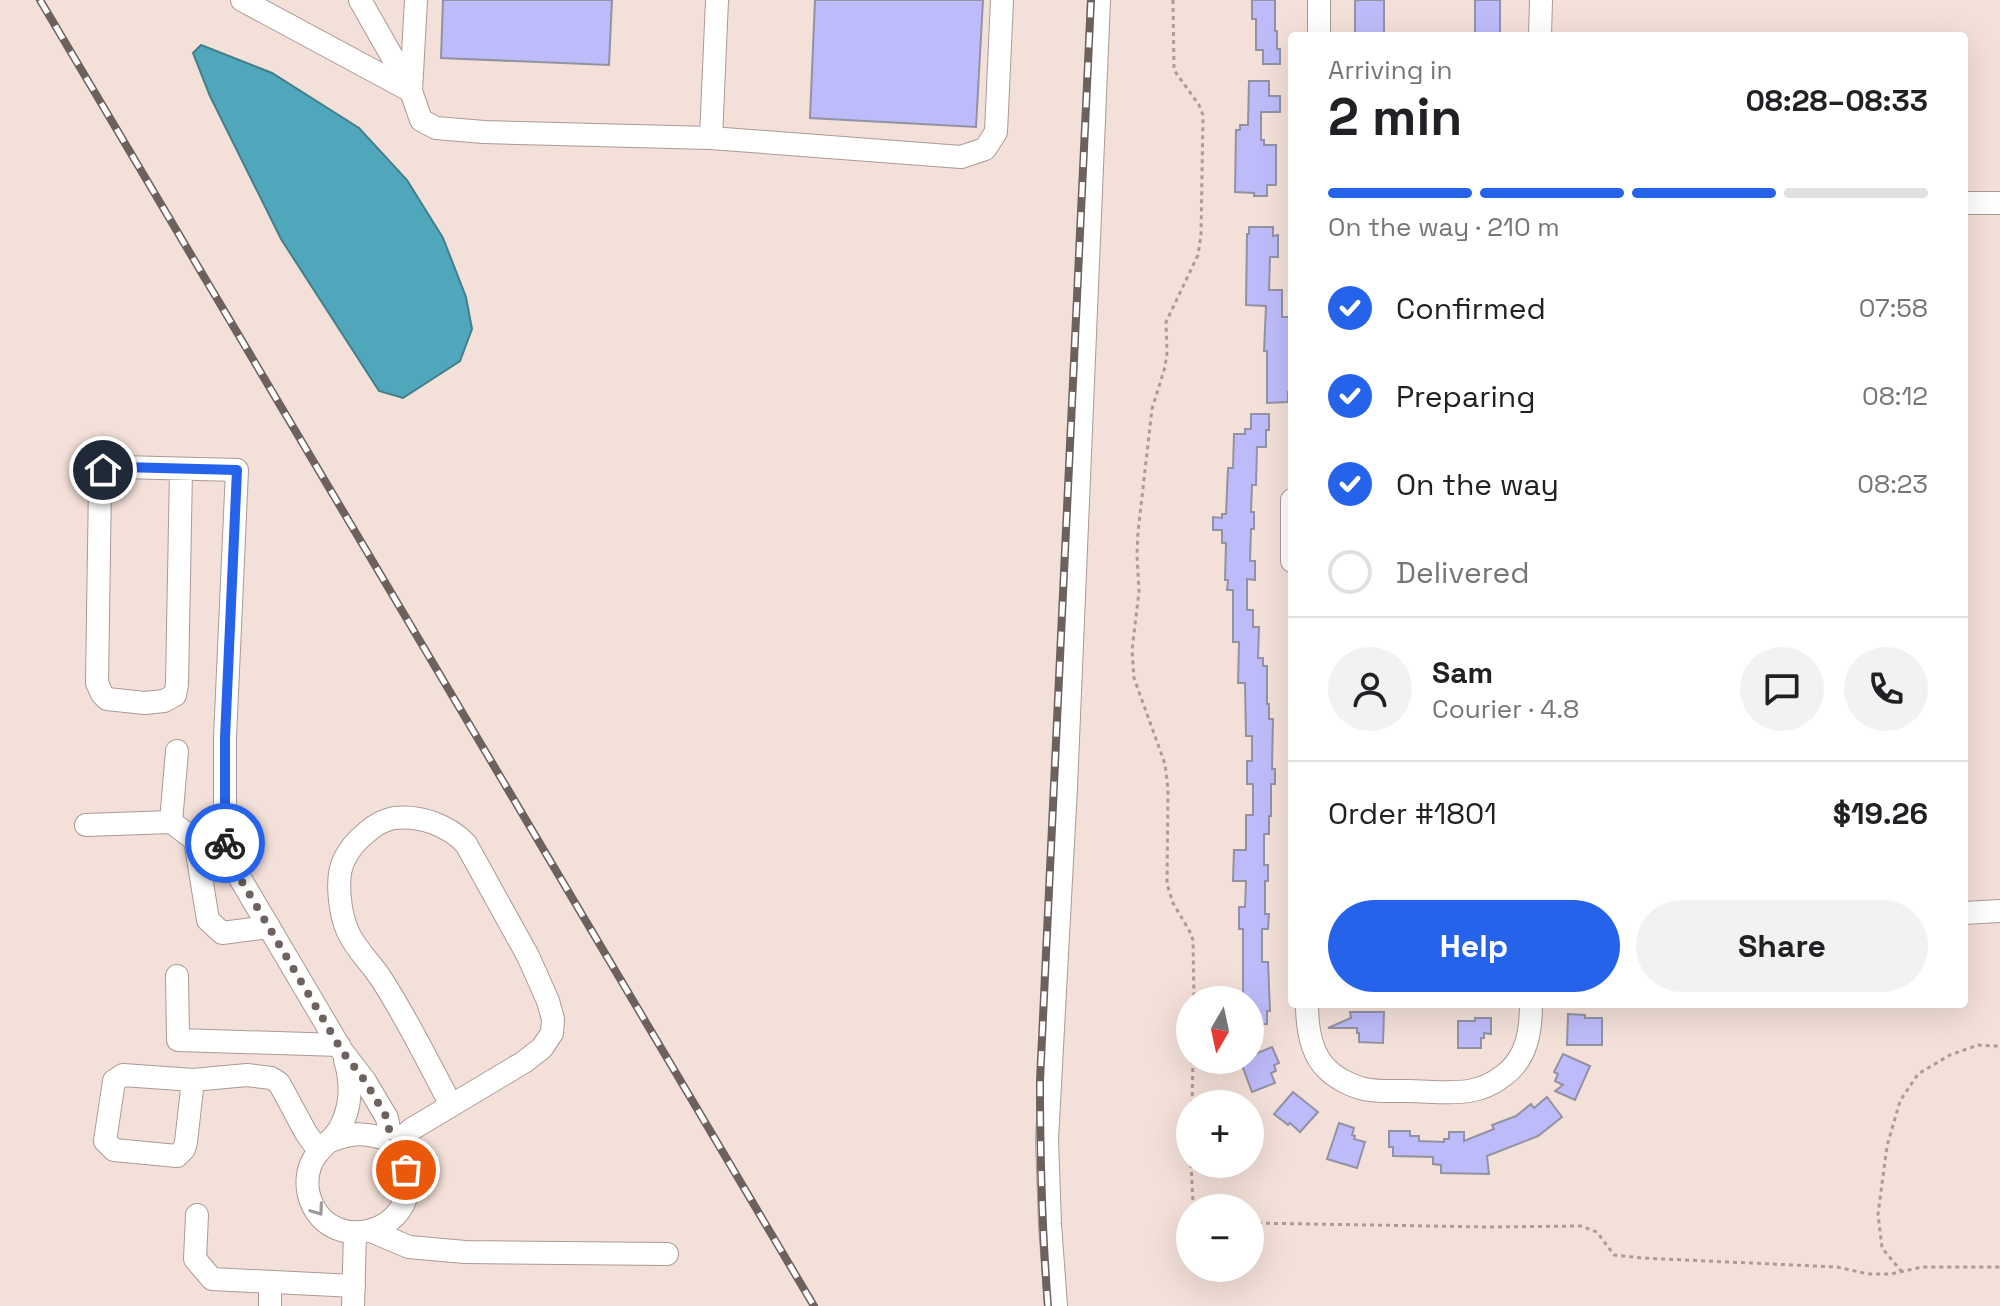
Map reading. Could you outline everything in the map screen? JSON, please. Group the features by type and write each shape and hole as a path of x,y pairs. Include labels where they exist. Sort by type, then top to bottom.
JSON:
{"street":[{"path":"242,0 411,91"},
{"path":"360,0 411,91 421,120 436,128 711,138 961,157 985,149 996,132 1002,0"},
{"path":"411,91 416,0"},
{"path":"711,138 717,0"},
{"path":"1056,1306 1047,1140 1066,787 1099,0"},
{"path":"1319,0 1319,32"},
{"path":"1540,32 1541,0"},
{"path":"1968,203 2000,203"},
{"path":"181,469 175,695 164,701 145,703 107,699 97,683 100,484 103,470 121,467 237,470 225,738 225,848 341,1048 387,1118 393,1142 406,1170 408,1185 405,1201 397,1214 385,1225 363,1232"},
{"path":"171,822 177,751"},
{"path":"393,1142 524,1062 542,1048 552,1033 553,1019 528,956 466,844 456,833 432,822 392,818 377,824 355,842 342,862 339,903 348,933 409,1026 451,1105"},
{"path":"86,825 171,822 195,840 208,920 222,933 269,927"},
{"path":"1968,913 2000,911"},
{"path":"177,976 178,1040 341,1048"},
{"path":"1307,1008 1314,1049 1326,1069 1362,1088 1422,1091 1471,1090 1506,1075 1527,1044 1531,1008"},
{"path":"341,1048 352,1081 347,1113 340,1129 310,1167 307,1182 309,1197 326,1222 340,1230 363,1232 409,1247 465,1252 667,1254"},
{"path":"193,1080 186,1142 177,1156 114,1150 108,1146 105,1141 114,1081 123,1075 193,1080 247,1075 271,1078 279,1083 306,1133 324,1146"},
{"path":"324,1146 347,1134 367,1134 393,1142"},
{"path":"197,1215 195,1259 212,1279 270,1282 354,1296 363,1232"},
{"path":"270,1282 270,1306"}],"path":[{"path":"1173,0 1174,70 1194,96 1203,115 1201,235 1198,255 1166,322 1166,361 1152,409 1138,532 1139,592 1132,669 1165,764 1168,789 1167,884 1173,903 1193,940 1194,986"},
{"path":"1902,1272 1882,1248 1878,1214 1887,1146 1900,1101 1918,1074 1950,1055 1978,1045 2000,1049"},
{"path":"1264,1223 1581,1226 1597,1232 1614,1255 1642,1258 1837,1267 1868,1274 1891,1274 1922,1267 2000,1267"}],"water":[{"path":"201,45 272,73 359,128 407,180 443,238 466,297 472,329 460,361 403,398 379,391 281,239 210,96 193,53"}],"building":[{"path":"443,0 612,0 609,65 441,58"},
{"path":"815,0 983,0 976,127 810,118"},
{"path":"1252,0 1275,0 1275,31 1280,64 1263,64 1263,50 1256,50 1256,19 1252,19"},
{"path":"1384,0 1384,32 1355,32 1355,1"},
{"path":"1475,0 1500,0 1500,32 1475,32"},
{"path":"1249,81 1269,81 1269,96 1280,96 1280,112 1261,112 1261,140 1264,140 1264,145 1276,145 1276,185 1267,185 1267,196 1235,192 1236,130 1240,130 1240,125 1248,125"},
{"path":"1249,227 1273,227 1273,236 1278,235 1278,257 1270,257 1269,290 1282,290 1282,317 1288,317 1288,402 1267,403 1267,351 1264,351 1266,306 1246,305"},
{"path":"1251,414 1269,414 1266,447 1257,447 1256,485 1252,485 1254,529 1251,529 1250,561 1255,561 1255,580 1247,579 1247,610 1253,610 1253,627 1259,627 1258,658 1263,658 1263,666 1267,666 1267,704 1269,719 1273,719 1272,769 1275,769 1275,784 1271,784 1269,834 1264,834 1264,865 1268,865 1265,914 1269,914 1268,929 1262,929 1262,962 1268,962 1270,1011 1267,1011 1267,1024 1264,1024 1264,986 1243,986 1243,929 1239,929 1239,907 1245,907 1246,881 1233,881 1234,850 1246,850 1246,815 1253,815 1253,784 1247,784 1247,761 1252,761 1252,736 1246,736 1245,683 1238,683 1239,642 1233,642 1233,590 1227,590 1228,580 1225,580 1226,543 1222,543 1222,530 1213,530 1213,517 1222,518 1222,514 1226,514 1228,468 1233,468 1234,434 1245,434 1245,429 1251,429"},
{"path":"1350,1012 1384,1012 1383,1043 1359,1042 1357,1028 1328,1028 1351,1018"},
{"path":"1568,1014 1602,1018 1602,1045 1567,1045"},
{"path":"1475,1018 1491,1018 1491,1034 1484,1033 1481,1048 1458,1048 1458,1021 1475,1021"},
{"path":"1272,1047 1279,1063 1274,1065 1276,1071 1271,1073 1275,1083 1251,1090 1245,1074 1264,1074 1264,1050"},
{"path":"1563,1054 1590,1066 1575,1100 1555,1091 1563,1085 1555,1081 1558,1074 1554,1072"},
{"path":"1293,1092 1318,1112 1300,1132 1274,1114"},
{"path":"1547,1097 1562,1117 1538,1136 1487,1156 1489,1174 1441,1173 1441,1165 1433,1164 1433,1157 1393,1156 1393,1147 1389,1147 1389,1131 1410,1131 1410,1136 1419,1136 1419,1141 1444,1142 1444,1139 1449,1139 1449,1132 1464,1132 1464,1141 1494,1129 1492,1125 1516,1116 1531,1104 1534,1108"},
{"path":"1339,1123 1354,1128 1354,1139 1365,1142 1357,1168 1327,1159"}],"railway":[{"path":"40,0 814,1306"},
{"path":"1048,1306 1040,1081 1091,0"}],"way so far":[{"path":"225,843 231,863 342,1051 387,1118 391,1140 406,1170"}],"route":[{"path":"103,470 121,467 237,470 225,738 225,843"}]}
